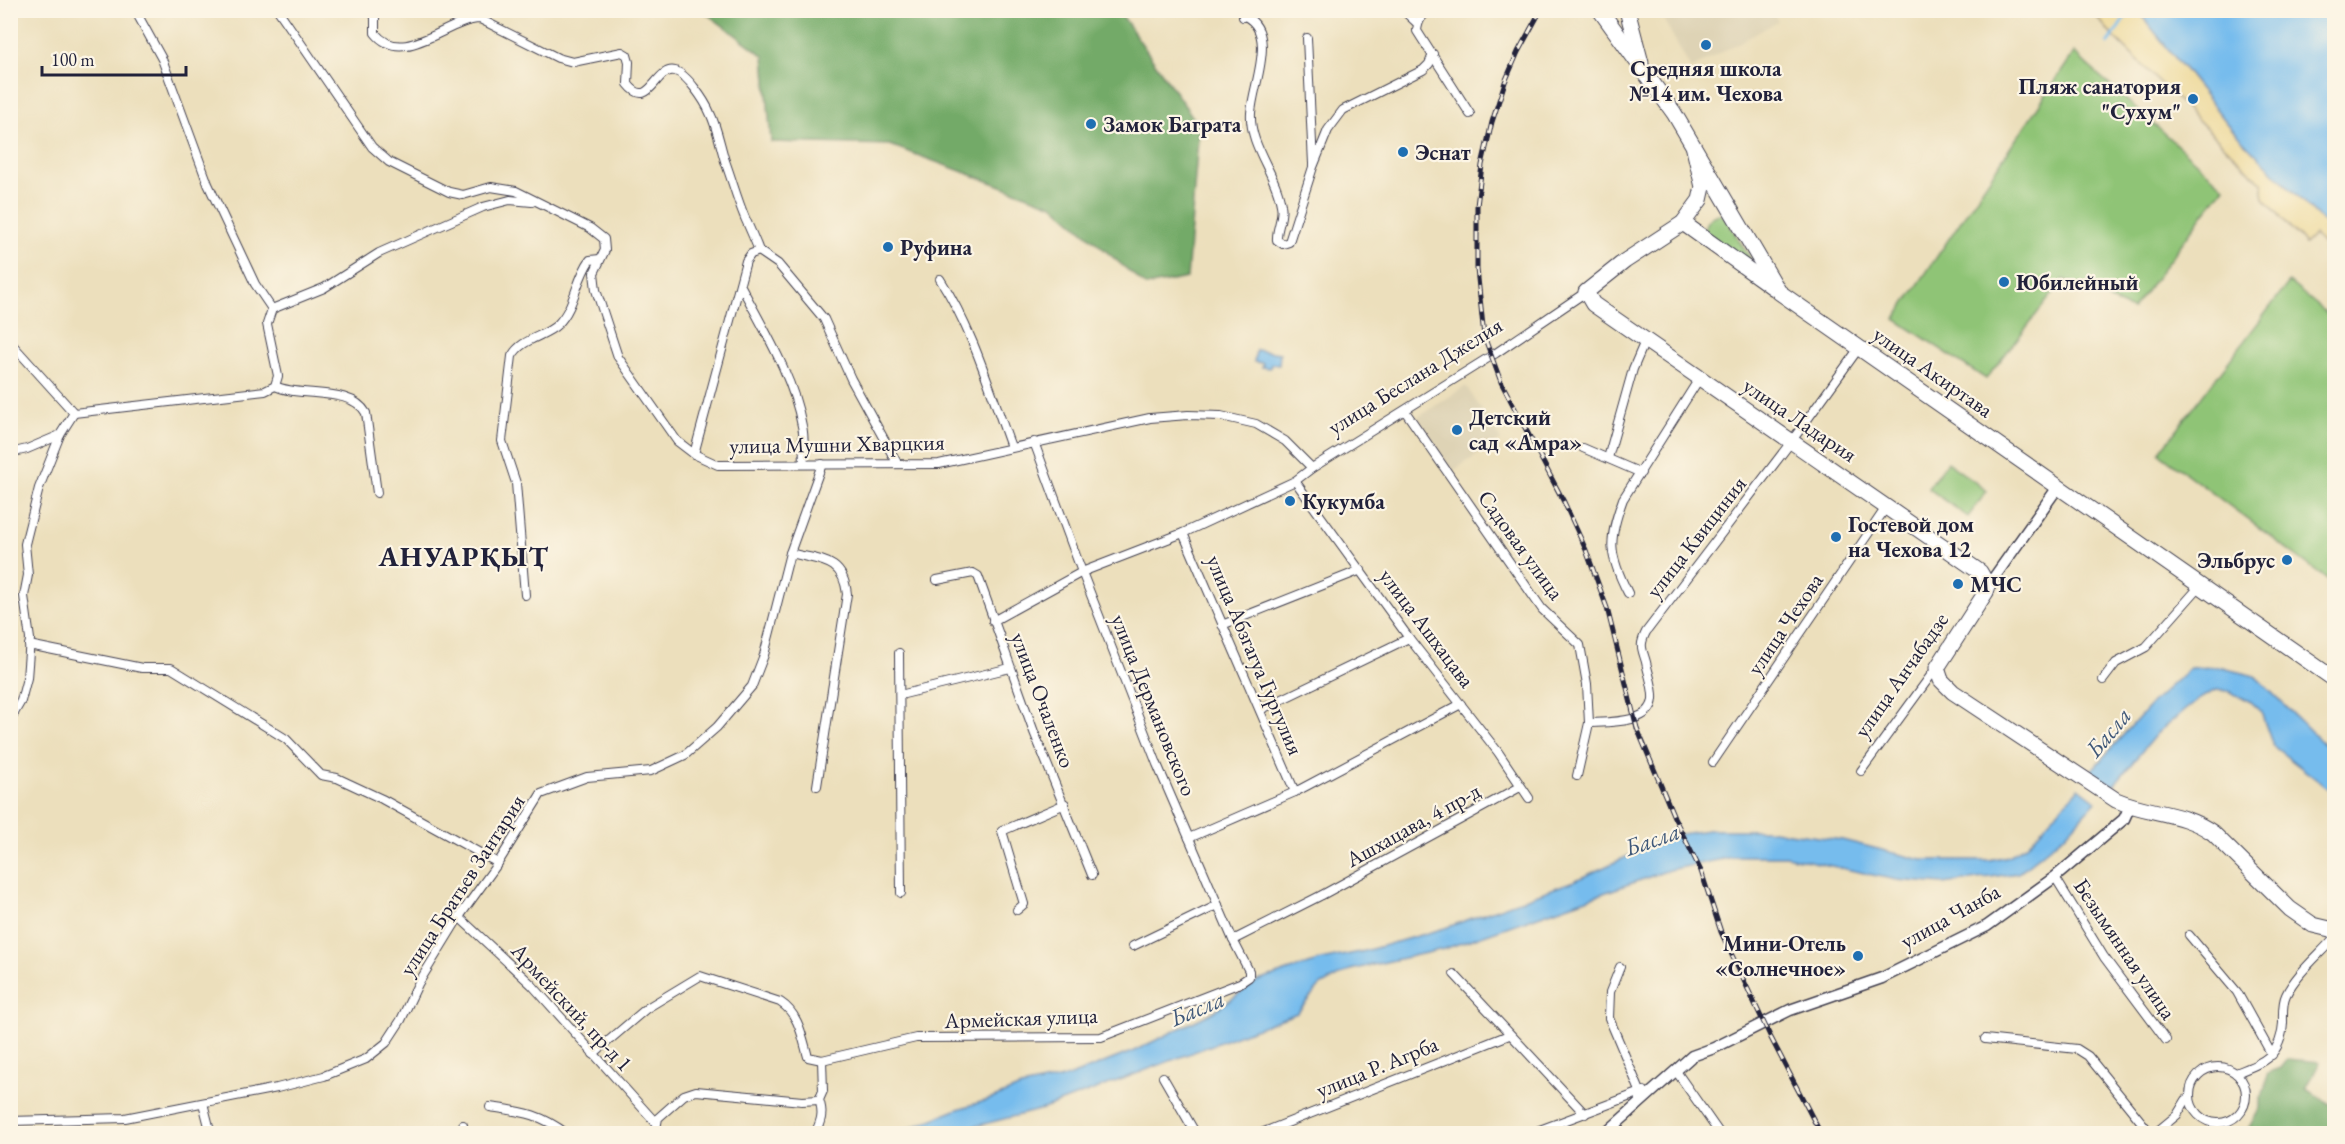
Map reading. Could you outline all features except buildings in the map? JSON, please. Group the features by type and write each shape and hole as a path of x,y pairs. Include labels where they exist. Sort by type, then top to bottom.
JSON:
{"highway":[{"name":"улица Акиртава","path":"1600,10 1674,112 1779,292 2334,679"},
{"path":"1627,12 1644,71"},
{"name":"улица Беслана Джелия","path":"1586,292 1625,261 1683,224 1700,200 1703,187 1694,149"},
{"path":"1683,224 1779,292"},
{"name":"улица Ладария","path":"1586,292 1593,304 1698,379 1887,506 1980,572 1988,586"},
{"name":"улица Анчабадзе","path":"1939,664 1988,586"},
{"path":"1939,664 1938,672 1946,686 1998,723 2123,803 2199,823 2213,833 2290,909 2313,926 2334,930"}],"street":[{"path":"135,10 162,59 208,184 255,284 272,309"},
{"name":"улица Мушни Хварцкия","path":"278,10 372,147 389,162 449,192 463,195 492,187 516,191 590,228 604,239 605,250 594,273 596,290 618,357 677,441 694,454 718,465 939,464 1150,418 1188,415 1221,416 1256,424 1285,441 1312,468"},
{"path":"371,10 375,17 375,33 380,40 388,44 399,46 417,43 470,19 480,19 558,58 573,62 622,52 627,55 628,84 634,92 642,94 647,92 666,72 672,70 680,73 699,94 710,114 744,217 759,251 778,264 824,319 851,379 897,464"},
{"path":"1403,10 1418,23"},
{"path":"1431,10 1424,14 1418,23 1417,31 1470,114"},
{"path":"1243,17 1256,21 1261,34 1263,49 1251,117 1255,138 1278,191 1282,207 1276,232 1277,240 1283,244 1289,242 1292,235 1313,167 1328,130 1343,110 1422,70 1429,64 1433,54"},
{"path":"1307,38 1313,167"},
{"path":"74,413 265,391 275,386 279,376 267,324 272,309 324,288 379,253 483,207 510,200 537,203"},
{"path":"694,454 746,261 751,254 759,251"},
{"path":"525,595 516,483 502,441 512,356 517,347 557,325 568,311 583,270 590,260 600,259"},
{"path":"940,279 956,304 978,356 1011,447"},
{"path":"741,285 779,360 792,392 803,428 804,464"},
{"name":"улица Беслана Джелия","path":"993,621 1082,572 1183,533 1295,481 1312,468 1496,353 1586,292"},
{"path":"1608,458 1633,369 1645,341"},
{"path":"10,342 74,413"},
{"name":"улица Квициния","path":"1590,723 1619,722 1644,715 1652,707 1653,696 1640,644 1646,632 1791,442 1859,348"},
{"path":"1628,593 1612,557 1611,543 1615,520 1623,499 1698,379"},
{"path":"275,386 284,391 316,393 352,400 362,405 366,413 376,494"},
{"name":"Садовая улица","path":"1405,411 1542,609 1580,645 1587,684 1590,723 1577,776"},
{"path":"10,720 21,701 27,678 29,645 24,596 28,575 26,544 39,488 60,435 74,413"},
{"path":"10,453 27,449 60,435"},
{"name":"улица Дермановского","path":"1034,442 1153,753 1233,940 1249,971 1249,977"},
{"path":"1583,448 1641,473"},
{"name":"улица Братьев Зантария","path":"10,1121 125,1118 276,1088 324,1076 366,1059 386,1043 401,1020 418,984 459,917 498,863 541,794 587,777 651,771 685,754 717,727 752,686 764,655 790,553 822,464"},
{"name":"улица Ашхацава","path":"1295,481 1409,638 1498,752 1528,798"},
{"name":"улица Анчабадзе","path":"1988,586 2058,487"},
{"name":"улица Чехова","path":"1713,762 1887,506"},
{"name":"улица Абзгагуа Гургулия","path":"1183,533 1295,792"},
{"path":"790,553 832,564 840,570 847,594 817,786"},
{"path":"1222,625 1360,570"},
{"name":"улица Очаленко","path":"937,580 973,573 978,576 1034,732 1092,875"},
{"path":"2103,681 2116,663 2145,647 2200,586"},
{"path":"1260,710 1409,638"},
{"path":"29,645 142,668 171,669 286,739 321,775 337,778 382,799 498,863"},
{"path":"899,653 901,893"},
{"name":"улица Анчабадзе","path":"1861,771 1939,664"},
{"path":"900,695 1010,668"},
{"path":"1189,838 1295,792 1461,704"},
{"name":"Ашхацава, 4 пр-д","path":"1233,940 1321,896 1520,787"},
{"name":"улица Чанба","path":"1605,1134 1640,1097 1652,1091 1692,1056 1714,1048 1790,1010 1882,978 1987,926 2055,877 2124,819 2123,803"},
{"path":"1017,910 1024,904 1002,831 1065,804"},
{"name":"Безымянная улица","path":"2055,877 2104,957 2166,1040"},
{"path":"1133,946 1218,905"},
{"name":"Армейский, пр-д 1","path":"459,917 532,985 656,1124"},
{"path":"2189,935 2237,992 2272,1055"},
{"path":"2236,1073 2263,1063 2272,1055 2282,1031 2284,998 2291,986 2334,938"},
{"path":"1529,1134 1640,1097 1609,1018 1610,992 1620,967"},
{"path":"1454,975 1585,1114"},
{"path":"593,1054 647,1008 700,976 780,1002 791,1009 798,1023 808,1057 822,1060 823,1091 819,1100 823,1110 822,1120 815,1134"},
{"name":"Армейская улица","path":"822,1060 916,1038 1101,1037 1240,983 1249,977"},
{"name":"улица Р. Агрба","path":"1259,1134 1509,1035"},
{"path":"1984,1039 2077,1049 2088,1056 2153,1134 2177,1114 2186,1100 2190,1098"},
{"path":"2218,1066 2236,1073 2242,1080 2246,1098 2238,1114 2223,1123 2205,1120 2198,1114 2190,1098 2193,1081 2200,1072 2218,1066"},
{"path":"1676,1071 1720,1134"},
{"path":"1163,1077 1196,1134"},
{"path":"655,1134 658,1118 684,1095 696,1091 802,1101 819,1100"},
{"path":"203,1103 211,1134"},
{"path":"490,1107 529,1113 547,1120 567,1134"}],"shaded area":[{"name":"Средняя школа №14 им. Чехова","path":"1659,11 1772,11 1778,21 1691,69"},
{"name":"Детский сад «Амра»","path":"1466,386 1501,440 1448,474 1413,420"}],"green space":[{"path":"703,11 1119,11 1199,126 1187,278 1146,286 1053,205 890,145 771,142 764,56"},
{"path":"2074,53 2224,187 2132,310 2064,279 1986,379 1895,319"},
{"path":"1719,214 1724,216 1760,274 1705,232 1708,220"},
{"path":"2289,282 2334,319 2334,584 2159,453"},
{"path":"1947,462 1987,491 1968,517 1928,488"},
{"path":"2288,1059 2320,1062 2306,1089 2332,1105 2334,1103 2334,1133 2251,1133 2248,1129 2260,1108 2260,1098 2266,1087 2267,1073 2281,1068"}],"sand":[{"name":"Пляж санатория \"Сухум\"","path":"2092,11 2138,11 2236,134 2334,233 2334,254 2314,235 2305,244 2264,198 2262,183 2113,36"}],"water":[{"path":"2138,11 2334,11 2334,233 2236,134"},
{"path":"1256,350 1280,353 1279,365 1271,364 1270,368 1262,367 1263,363 1254,362"},
{"path":"2218,667 2255,676 2334,754 2334,793 2273,746 2261,712 2249,701 2228,691 2215,690 2196,701 2157,733 2113,786 2090,772 2153,702 2190,668"},
{"path":"2079,788 2096,801 2065,835 2018,873 1943,884 1896,880 1786,856 1737,856 1669,870 1444,949 1350,970 1320,986 1297,1013 1043,1109 949,1133 898,1133 1021,1087 1068,1077 1134,1051 1211,1013 1258,981 1321,960 1365,951 1445,928 1574,881 1674,835 1708,830 1765,830 1842,840 1922,860 1989,860 2009,856 2027,845"}],"waterway":[{"path":"2108,44 2130,10"}],"railway":[{"path":"1541,10 1505,82 1492,122 1482,165 1477,206 1477,269 1484,336 1501,382 1564,502 1586,550 1607,608 1637,728 1674,817 1701,871 1721,932 1771,1038 1821,1134"}],"place":[{"name":"Средняя школа №14 им. Чехова","path":"1706,45"},
{"name":"Пляж санатория \"Сухум\"","path":"2193,99"},
{"name":"Замок Баграта","path":"1091,124"},
{"name":"Эснат","path":"1403,152"},
{"name":"Руфина","path":"888,247"},
{"name":"Юбилейный","path":"2004,282"},
{"name":"Детский сад «Амра»","path":"1457,430"},
{"name":"Кукумба","path":"1290,501"},
{"name":"Гостевой дом на Чехова 12","path":"1836,537"},
{"name":"Эльбрус","path":"2287,560"},
{"name":"МЧС","path":"1958,584"},
{"name":"Мини-Отель «Солнечное»","path":"1858,956"}],"district":[{"name":"АНУАРҚЫҬ","path":"464,556"}],"water label":[{"name":"Басла","path":"2108,732"},
{"name":"Басла","path":"1652,839"},
{"name":"Басла","path":"1197,1008"}]}
